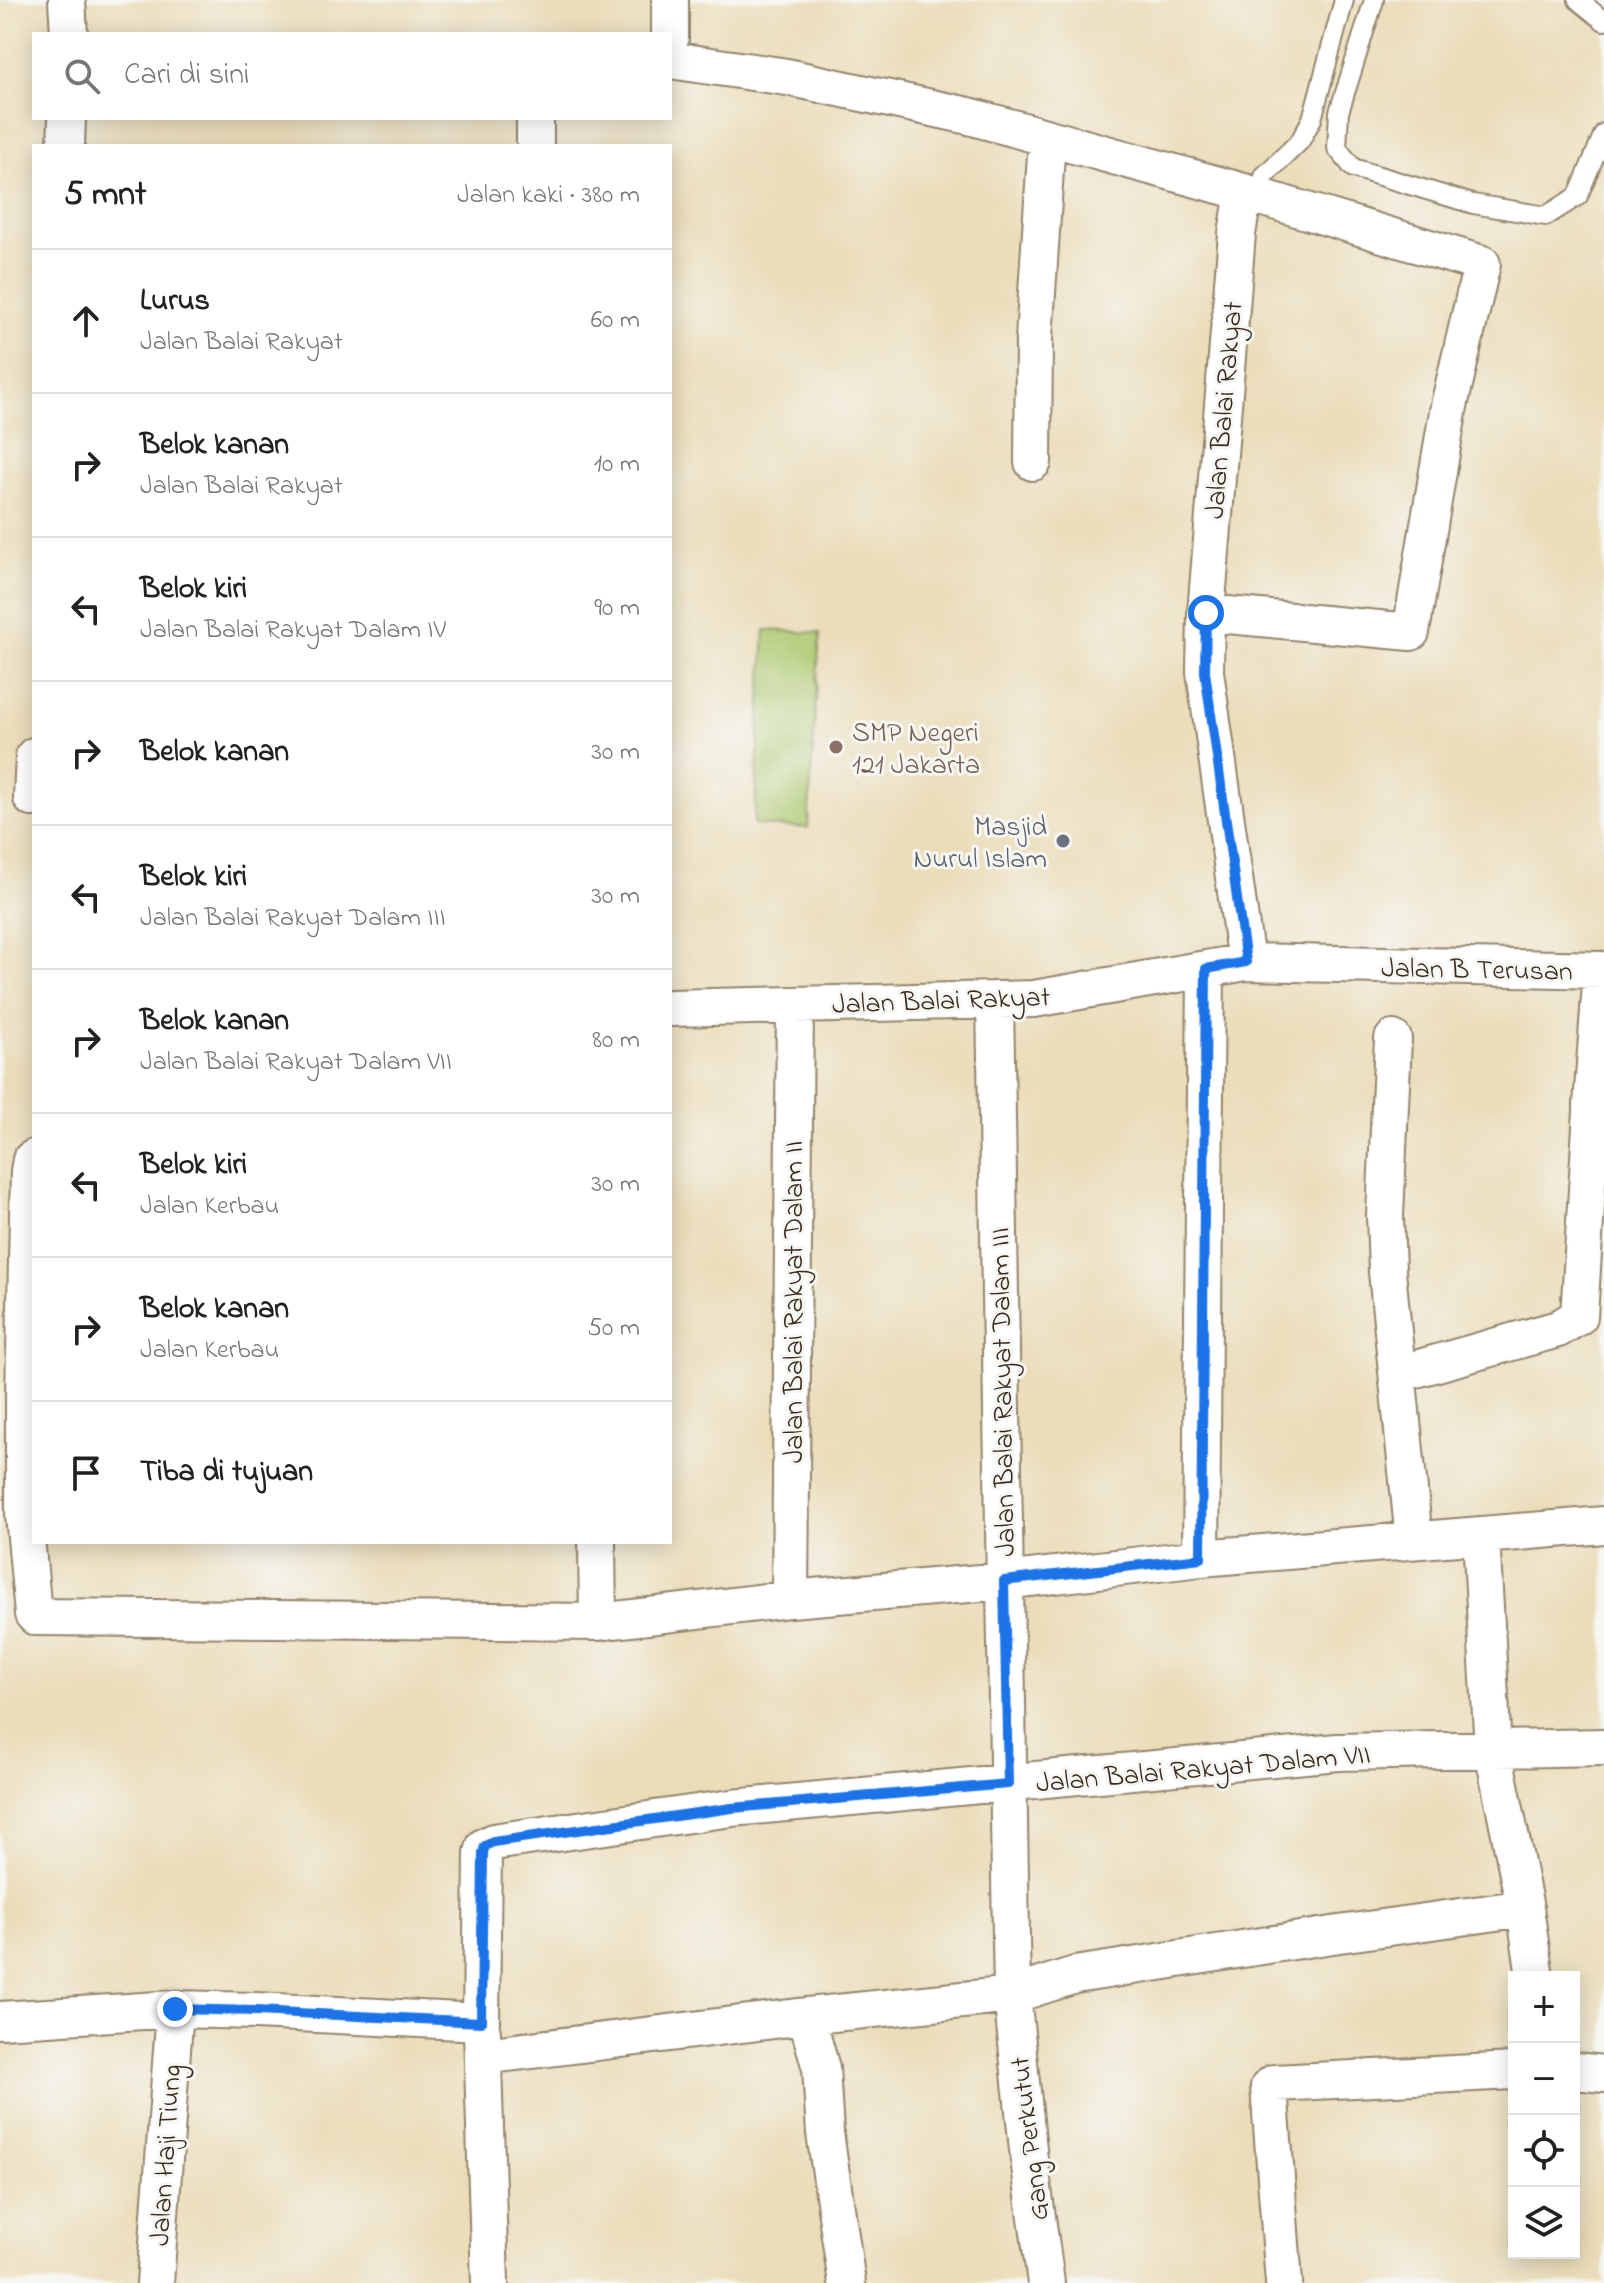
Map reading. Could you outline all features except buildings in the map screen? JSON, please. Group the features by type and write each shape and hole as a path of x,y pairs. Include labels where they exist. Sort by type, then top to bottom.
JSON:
{"street":[{"path":"67,0 69,32"},
{"path":"670,0 670,32"},
{"path":"672,60 787,77 883,97 969,116 1047,139 1254,184 1482,264 1449,406 1411,632 1206,613"},
{"path":"66,144 67,120"},
{"path":"535,120 535,144"},
{"path":"1033,462 1034,339 1047,139"},
{"name":"Jalan Balai Rakyat","path":"672,1008 1034,999 1246,962 1205,672 1206,613 1237,234 1254,184"},
{"path":"22,797 32,763"},
{"name":"Jalan B Terusan","path":"1246,962 1603,959 1598,1112 1579,1316 1558,1329 1398,1374"},
{"path":"1201,1558 1206,969"},
{"name":"Jalan Balai Rakyat Dalam III","path":"995,1000 1012,1995"},
{"name":"Jalan Balai Rakyat Dalam II","path":"790,1599 795,1005"},
{"path":"1393,1039 1385,1216 1387,1272 1414,1540"},
{"path":"32,1159 29,1171 29,1397 24,1515 33,1614 36,1617 598,1622 790,1599 1004,1581 1201,1558 1604,1525"},
{"path":"1481,1536 1493,1750 1525,1908 1534,1971"},
{"path":"597,1544 598,1622"},
{"name":"Jalan Balai Rakyat Dalam VII","path":"482,2039 483,1853 485,1846 493,1842 732,1808 1338,1752 1604,1747"},
{"path":"0,2020 175,2009 256,2011 482,2039 806,2016 1012,1995 1075,1975 1525,1908"},
{"name":"Gang Perkutut","path":"1012,1995 1046,2283"},
{"name":"Jalan Haji Tiung","path":"155,2283 175,2009"},
{"path":"806,2016 821,2068 825,2133 847,2283"},
{"path":"482,2039 490,2283"},
{"path":"1284,2283 1269,2087 1274,2083 1508,2071"},
{"path":"1580,2072 1604,2074"}],"lane":[{"path":"1254,184 1300,141 1312,119 1344,0"},
{"path":"1374,0 1339,112 1337,148 1353,168 1473,204 1546,216 1578,196 1604,133"},
{"path":"1578,0 1604,21"}],"green space":[{"path":"765,630 820,633 808,828 754,825"}],"place":[{"name":"SMP Negeri 121 Jakarta","path":"836,747"},
{"name":"Masjid Nurul Islam","path":"1063,841"}],"route":[{"path":"175,2009 481,2022 485,1846 493,1842 732,1808 1008,1784 1004,1581 1201,1558 1206,969 1246,962 1205,672 1206,613"}]}
